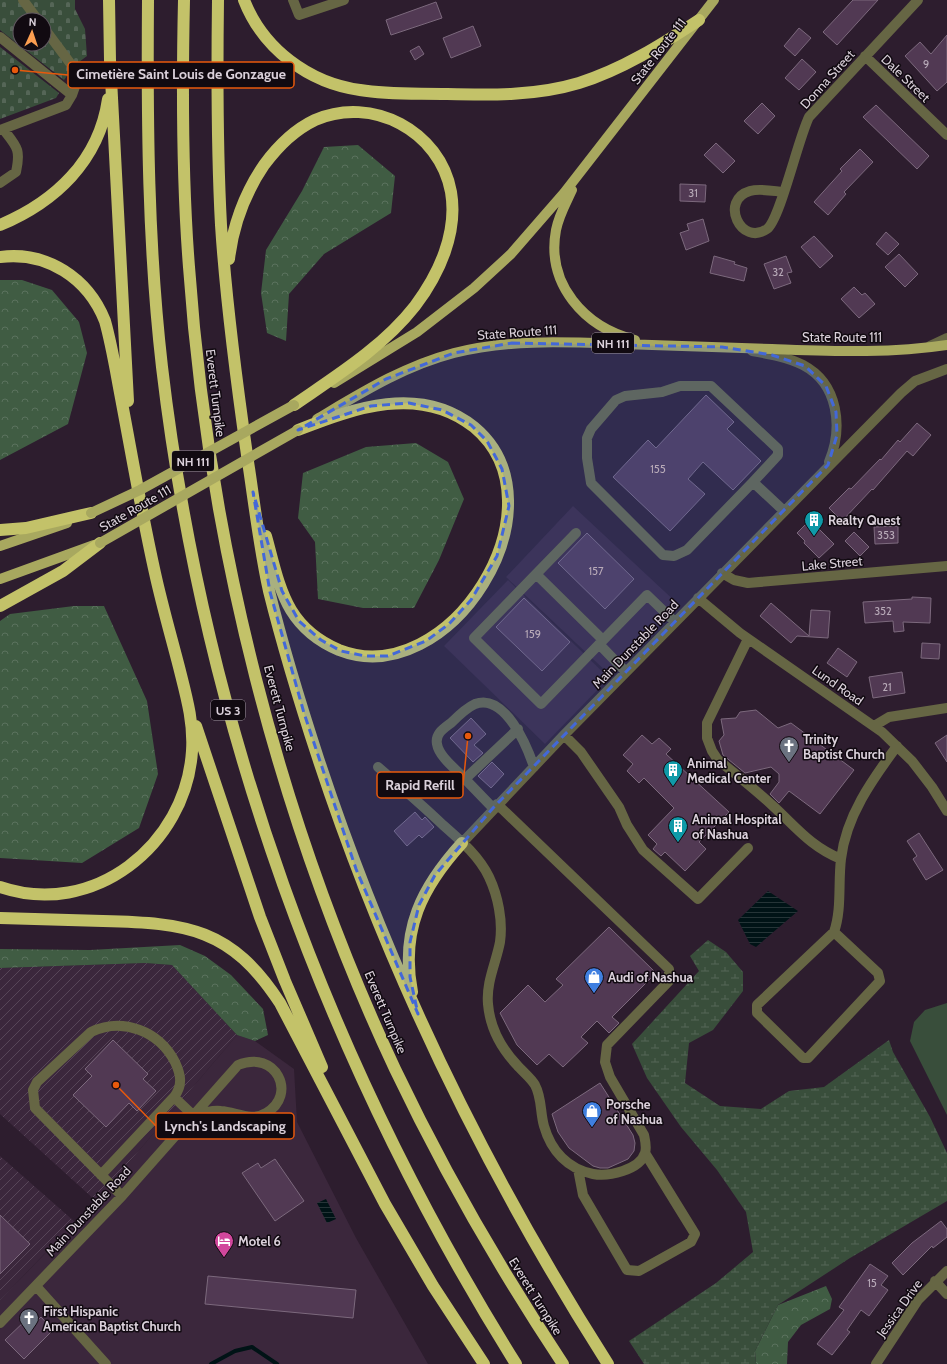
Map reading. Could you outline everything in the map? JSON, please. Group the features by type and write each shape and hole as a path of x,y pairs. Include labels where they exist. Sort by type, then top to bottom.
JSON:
{"highway":[{"path":"109,0 110,60 125,366 141,499"},
{"name":"US 3","path":"148,0 148,178 153,269 162,366 192,557 211,645 227,705 251,792 285,891 316,975 354,1065 390,1141 442,1240 516,1364"},
{"name":"Everett Turnpike","path":"184,0 184,171 189,269 198,366 212,463 229,558 250,653 266,714 320,886 355,977 394,1067 437,1153 481,1233 509,1281 563,1364"},
{"path":"218,0 219,162 227,300 238,396 252,492 270,592 308,727 359,875 382,933 418,1014 459,1101 502,1183 544,1259 608,1364"},
{"path":"244,0 254,20 267,39 280,53 304,71 322,80 340,86 380,92 500,95 539,92 565,87 598,77 625,65 655,49 699,20"},
{"path":"0,225 23,215 49,198 72,177 81,164 96,137 105,112 109,91 110,60"},
{"path":"227,300 231,245 242,207 262,168 284,142 295,132 315,120 330,115 353,112 368,113 390,119 404,126 417,134 433,151 447,177 452,198 452,216 445,249 429,286 415,307 390,333 362,357 294,405"},
{"path":"0,257 24,256 42,260 59,267 81,283 98,304 108,330 160,596 188,701 263,924 285,982 365,1167"},
{"path":"252,492 287,603 294,615 309,631 334,648 349,653 373,657 403,652 422,644 442,630 457,616 478,591 500,548 507,522 509,506 507,483 502,469 491,447 476,430 457,416 442,410 418,404 399,403 352,410 298,430"},
{"path":"0,530 48,524 90,513"},
{"path":"0,606 63,571 100,543"},
{"path":"0,887 24,892 45,894 80,889 100,883 120,873 146,852 168,827 186,786 192,750 192,728 188,701"},
{"path":"418,1014 412,992 409,970 410,942 414,921 421,900 431,881 462,843"},
{"path":"0,918 161,923 191,929 220,942 245,960 265,981 286,1013 365,1167 408,1244 484,1364"},
{"path":"0,922 99,920"}],"main road":[{"name":"State Route 111","path":"0,546 51,529 90,513 145,487 398,346 456,304 511,254 549,212 714,0"},
{"path":"593,156 568,198 558,223 555,248 559,277 571,300 596,324 623,337 659,345"},
{"name":"State Route 111","path":"0,579 100,543 386,379 419,364 454,353 488,346 530,342 859,352 947,345"}],"street":[{"path":"23,0 32,12"},
{"path":"293,0 299,15 344,0"},
{"name":"Donna Street","path":"784,192 757,190 744,193 739,197 734,209 736,221 744,230 750,232 762,231 768,228 775,219 784,192 802,130 809,118 918,0"},
{"path":"0,38 72,95"},
{"path":"0,183 16,172 19,156 14,144 2,129 66,105 72,95 79,75 52,39"},
{"name":"Dale Street","path":"865,56 947,135"},
{"path":"924,348 947,338"},
{"name":"Main Dunstable Road","path":"722,347 789,359 805,366 821,379 830,394 837,418 836,440 828,465"},
{"name":"Main Dunstable Road","path":"462,843 495,806 722,573 910,384 947,369"},
{"path":"680,386 711,386 778,449 778,455 754,482 687,550 674,556 664,555 590,483 587,458 587,438 591,429 616,400 625,396 662,392 680,386"},
{"path":"754,482 784,511"},
{"path":"576,533 474,638 541,704 647,595 675,622"},
{"name":"Lake Street","path":"722,573 734,580 748,583 947,566"},
{"path":"536,574 601,642 626,672"},
{"name":"Lund Road","path":"698,598 748,639 874,726 897,746 932,787 947,811"},
{"path":"748,639 707,723 707,738 712,750 718,760 774,806 811,842 824,852 841,859"},
{"path":"534,767 528,748 518,729 495,706 487,703 476,704 468,708 440,732 436,739 437,746 442,754 465,779 669,969 669,981 606,1045 605,1062 610,1077 644,1135 645,1153 695,1234 691,1242 639,1271 628,1270 583,1195 578,1169"},
{"path":"874,726 890,717 947,708"},
{"path":"465,779 518,729"},
{"path":"564,735 581,752 619,807 627,825 642,850 698,899 748,848"},
{"path":"834,932 878,973 880,981 808,1058 803,1058 757,1013 757,1005 834,932 838,922 841,859 848,830 856,811 874,778 897,746"},
{"path":"378,767 462,843 479,861 489,876 499,908 501,929 500,942 490,980 488,1002 490,1021 496,1037 512,1061 534,1084 539,1096 544,1126 551,1143 568,1165 602,1175 616,1174 630,1168 645,1153"},
{"path":"101,1175 174,1097 179,1090 181,1082 179,1070 170,1052 159,1041 145,1032 117,1025 101,1027 91,1032 37,1082 33,1090 35,1108 101,1175 122,1196"},
{"name":"Main Dunstable Road","path":"0,1323 122,1196 238,1065 256,1061 265,1063 272,1068 278,1076 281,1084 281,1093 278,1102 265,1114 256,1117 220,1110 194,1116"},
{"path":"174,1097 194,1116"},
{"name":"Jessica Drive","path":"876,1364 910,1312 935,1281 947,1271"},
{"path":"935,1281 947,1294"},
{"path":"36,1286 106,1364"}],"highlighted area":[{"path":"512,343 722,347 772,355 805,366 826,386 836,412 837,435 828,465 493,808 435,875 419,905 410,942 410,977 418,1014 356,869 304,713 270,592 253,492 282,591 299,621 321,640 341,651 365,656 388,656 426,641 449,624 471,600 497,556 509,506 502,469 487,441 471,425 442,410 409,403 371,406 298,430 386,379 454,353"}],"shaded area":[{"path":"573,506 679,605 611,676 506,577"},
{"path":"508,580 609,678 545,744 444,646"},
{"path":"768,891 798,911 756,947 750,944 738,920"},
{"path":"145,963 172,965 237,1035 96,1201 0,1114 0,968"},
{"name":"Motel 6","path":"237,1035 255,1041 294,1069 297,1122 356,1238 428,1364 0,1364 0,1300 96,1201"},
{"path":"0,1156 75,1222 0,1300"},
{"path":"326,1199 336,1219 327,1223 317,1203"}],"green space":[{"path":"0,0 75,0 75,9 85,29 87,56 75,65 64,80 28,52 52,52 52,12 12,12 12,39 0,30"},
{"path":"0,47 59,93 56,98 0,119"},
{"path":"358,145 395,176 391,213 324,254 289,294 286,341 267,333 261,293 266,250 302,191 324,147"},
{"path":"0,280 22,280 52,290 79,322 87,353 68,424 0,460"},
{"path":"416,443 448,462 464,499 439,560 414,608 363,608 318,599 315,542 298,518 303,473 366,447"},
{"path":"74,606 104,606 147,701 158,774 139,828 82,863 0,858 0,621 10,614"},
{"path":"708,940 726,952 743,972 743,991 713,1030 689,1043 685,1083 720,1106 761,1109 789,1091 824,1087 889,1040 893,1052 930,1117 947,1153 947,1201 850,1258 778,1305 755,1351 756,1364 644,1364 629,1341 716,1283 753,1252 746,1212 717,1170 681,1127 647,1078 632,1044 699,971 690,956"},
{"path":"180,945 205,956 231,975 263,1009 268,1035 255,1041 237,1035 172,965 145,963 0,968 0,949 90,950"},
{"path":"947,1003 947,1115 910,1041 914,1022 925,1010"},
{"path":"826,1286 832,1299 830,1309 801,1325 788,1342 787,1364 756,1364 755,1351 778,1305"}],"building":[{"path":"853,0 878,0 837,45 823,32"},
{"path":"436,2 442,18 391,35 386,20"},
{"path":"473,26 481,46 451,58 443,38"},
{"path":"799,28 811,38 795,56 784,46"},
{"path":"947,35 947,82 937,91 905,56 920,42 931,54"},
{"path":"419,46 424,54 415,60 410,51"},
{"path":"802,59 816,72 799,90 785,78"},
{"path":"762,103 775,116 758,134 744,121"},
{"path":"876,105 929,156 917,169 863,117"},
{"path":"716,143 735,161 723,173 704,155"},
{"path":"860,149 873,162 844,192 846,194 828,215 814,202 842,171 840,169"},
{"path":"680,184 706,185 705,202 680,201"},
{"path":"703,219 709,241 686,250 680,233 689,230 687,224"},
{"path":"886,232 899,244 888,255 876,244"},
{"path":"814,236 833,256 820,268 801,247"},
{"path":"899,254 918,274 905,287 885,267"},
{"path":"714,256 735,262 734,264 747,268 744,281 710,273"},
{"path":"786,256 792,272 787,273 791,283 774,289 764,264"},
{"path":"854,287 862,295 865,293 875,304 859,318 841,299"},
{"path":"706,395 734,422 727,429 761,461 733,490 703,462 688,479 705,494 670,531 613,477 648,440 656,448"},
{"path":"917,423 931,435 913,456 907,451 873,490 872,489 842,521 829,508 849,488 851,489 880,459 881,460 898,440 900,442"},
{"name":"Realty Quest","path":"810,520 834,544 819,558 804,543 805,541 797,533"},
{"path":"898,526 898,543 875,544 874,527"},
{"path":"854,532 869,547 860,556 845,541"},
{"path":"587,533 634,579 605,609 558,563"},
{"path":"912,597 931,598 930,623 903,622 904,631 894,632 893,621 865,623 863,602 912,599"},
{"path":"524,598 570,642 542,671 496,627"},
{"path":"771,603 809,636 811,610 830,611 828,638 797,636 791,643 760,616"},
{"path":"922,643 940,644 939,659 921,658"},
{"path":"838,648 857,662 847,677 827,663"},
{"path":"902,672 905,693 873,698 869,677"},
{"name":"Trinity Baptist Church","path":"756,710 778,728 791,723 854,770 820,814 789,791 779,803 770,794 779,782 779,774 771,767 745,773 723,755 719,741 724,735 721,719 736,718 740,712"},
{"path":"471,718 486,734 474,745 483,753 473,762 450,738"},
{"name":"Animal Medical Center","path":"642,735 652,744 659,738 671,749 666,754 729,812 699,842 706,849 685,871 665,852 661,856 653,849 657,844 648,835 674,808 644,778 639,783 627,771 633,764 623,755"},
{"path":"947,735 947,762 935,743"},
{"path":"492,762 504,774 491,788 478,776"},
{"path":"415,812 422,820 425,817 434,827 422,838 419,835 407,846 394,831"},
{"path":"919,833 943,870 926,880 913,859 917,856 907,841"},
{"name":"Audi of Nashua","path":"609,927 656,973 612,1017 619,1023 609,1033 597,1021 581,1037 588,1043 563,1067 549,1054 537,1065 517,1045 500,1013 528,985 545,1002 563,985 556,979"},
{"path":"113,1040 148,1074 143,1079 156,1091 137,1111 129,1103 106,1127 73,1095 92,1076 85,1069"},
{"name":"Porsche of Nashua","path":"600,1083 633,1135 635,1143 634,1151 628,1159 608,1168 593,1166 569,1148 558,1132 552,1114"},
{"path":"275,1159 304,1201 275,1221 242,1173 258,1163 261,1168"},
{"path":"0,1215 30,1244 0,1274"},
{"path":"941,1221 947,1229 947,1237 933,1248 932,1246 903,1275 892,1263 912,1243"},
{"path":"870,1264 888,1276 881,1285 888,1290 869,1316 861,1310 847,1330 850,1332 832,1355 817,1344 844,1310 839,1307"},
{"path":"208,1276 356,1290 353,1318 205,1304"},
{"name":"First Hispanic American Baptist Church","path":"41,1317 53,1330 24,1359 5,1340 28,1318 34,1324"}],"waterway":[{"path":"211,1364 235,1351 252,1347 277,1364"}],"place":[{"name":"Cimetière Saint Louis de Gonzague","path":"15,70"},
{"name":"Realty Quest","path":"814,537"},
{"name":"Rapid Refill","path":"468,736"},
{"name":"Trinity Baptist Church","path":"789,763"},
{"name":"Animal Medical Center","path":"673,787"},
{"name":"Animal Hospital of Nashua","path":"678,843"},
{"name":"Audi of Nashua","path":"594,994"},
{"name":"Lynch's Landscaping","path":"116,1085"},
{"name":"Porsche of Nashua","path":"592,1128"},
{"name":"Motel 6","path":"224,1258"},
{"name":"First Hispanic American Baptist Church","path":"29,1335"}]}
